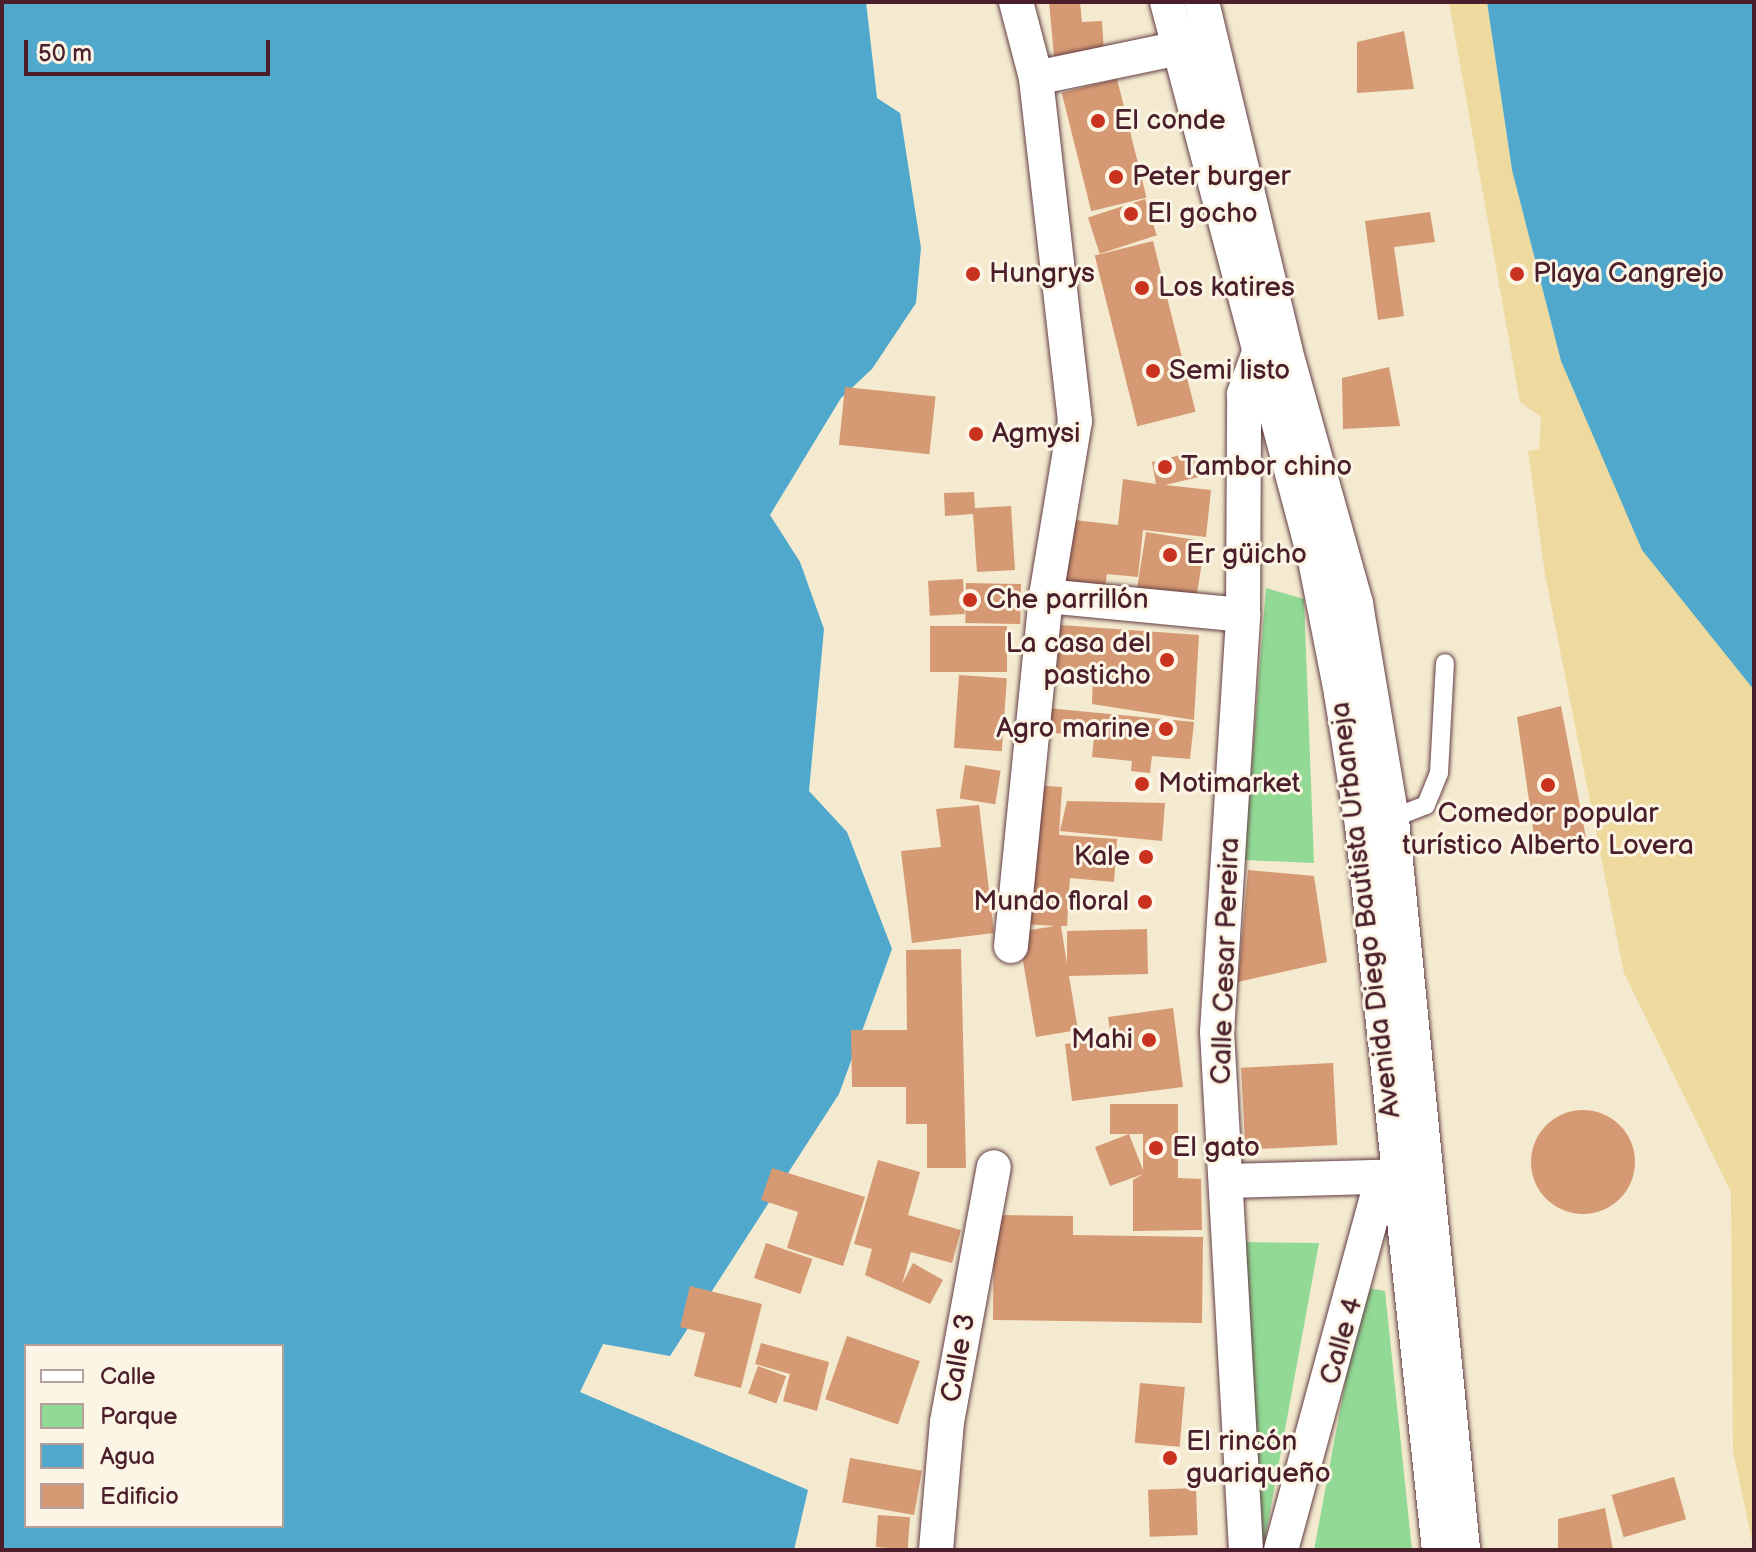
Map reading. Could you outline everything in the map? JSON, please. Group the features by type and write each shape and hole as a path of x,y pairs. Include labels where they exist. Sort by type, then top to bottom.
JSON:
{"street":[{"path":"1011,946 1046,596 1075,421 1036,78 1016,2"},
{"name":"Avenida Diego Bautista Urbaneja","path":"1167,2 1178,49 1270,348 1356,604 1377,823 1411,1303 1439,1550"},
{"name":"Avenida Diego Bautista Urbaneja","path":"1202,2 1270,348"},
{"path":"1036,78 1211,42"},
{"name":"Calle Cesar Pereira","path":"1246,1550 1217,1032 1243,615 1244,394 1270,348"},
{"path":"1046,596 1243,615"},
{"name":"Calle 3","path":"936,1550 947,1422 994,1167"},
{"path":"1226,1181 1402,1176"},
{"name":"Avenida Diego Bautista Urbaneja","path":"1402,1176 1463,1550"},
{"name":"Calle 4","path":"1281,1550 1360,1279 1402,1176"},
{"path":"1360,1279 1384,1267 1411,1303"}],"lane":[{"path":"1377,823 1426,805 1439,773 1445,663"}],"green space":[{"path":"1266,588 1304,599 1314,863 1244,860"},
{"path":"1238,1242 1319,1243 1263,1550"},
{"path":"1363,1287 1385,1291 1412,1550 1314,1550"}],"sand":[{"path":"1449,2 1487,2 1512,170 1561,361 1642,549 1754,690 1754,1550 1733,1451 1731,1192 1624,973 1545,574 1528,451 1539,449 1541,417 1520,402"}],"water":[{"path":"2,2 866,2 877,98 900,113 921,248 916,303 872,369 841,398 770,515 800,562 824,629 809,791 847,832 892,949 839,1094 670,1356 603,1344 580,1392 808,1490 794,1550 2,1550"},
{"path":"1487,2 1754,2 1754,690 1642,550 1561,361 1512,170"}],"building":[{"path":"1049,2 1080,2 1082,22 1102,21 1104,53 1054,56"},
{"path":"1404,31 1414,89 1357,93 1357,42"},
{"path":"1117,79 1147,197 1091,211 1062,93"},
{"path":"1145,199 1157,235 1100,254 1088,218"},
{"path":"1430,212 1435,242 1394,247 1404,316 1378,320 1365,221"},
{"path":"1153,241 1196,412 1137,426 1095,256"},
{"path":"1389,367 1400,426 1343,429 1342,378"},
{"path":"845,387 936,397 929,454 839,445"},
{"path":"1193,452 1199,477 1165,485 1211,490 1206,537 1143,530 1138,577 1107,574 1105,587 1059,581 1066,519 1118,525 1123,479 1156,484 1152,462"},
{"path":"974,492 975,508 1011,506 1015,570 977,572 973,514 945,516 944,493"},
{"path":"1146,532 1205,541 1196,601 1137,591"},
{"path":"963,579 965,614 930,616 928,581"},
{"path":"966,583 1021,584 1020,624 965,623"},
{"path":"1060,625 1199,635 1194,720 1092,704 1093,672 1057,670"},
{"path":"930,626 1007,626 1007,672 930,672"},
{"path":"959,675 1007,678 1002,751 954,748"},
{"path":"1561,706 1586,838 1536,849 1517,717"},
{"path":"1047,708 1194,722 1190,759 1152,756 1150,773 1131,771 1132,761 1092,757 1094,737 1045,732"},
{"path":"965,765 1001,771 995,804 960,799"},
{"path":"1033,785 1062,787 1059,835 1117,839 1114,882 1070,878 1067,926 1061,926 1067,964 1067,931 1147,929 1148,974 1069,976 1078,1030 1036,1037 1018,932 1055,926 1024,924"},
{"path":"1067,801 1165,803 1162,841 1060,831"},
{"path":"979,805 994,933 912,943 901,851 941,847 936,809"},
{"path":"1248,870 1314,876 1327,962 1238,982"},
{"path":"961,949 966,1168 927,1168 927,1124 906,1124 906,1087 852,1087 851,1030 907,1030 906,950"},
{"path":"1173,1008 1183,1087 1072,1101 1065,1044 1111,1038 1108,1017"},
{"path":"1333,1063 1337,1145 1245,1150 1241,1068"},
{"path":"1110,1104 1178,1104 1178,1178 1201,1179 1202,1230 1133,1231 1133,1180 1143,1174 1110,1186 1095,1147 1129,1134 1110,1134","holes":["1129,1134 1143,1134 1143,1170"]},
{"path":"1583,1110 1603,1114 1620,1125 1631,1142 1635,1162 1631,1182 1620,1199 1603,1210 1583,1214 1563,1210 1546,1199 1535,1182 1531,1162 1535,1142 1546,1125 1563,1114"},
{"path":"878,1160 920,1172 908,1215 961,1230 952,1263 911,1252 902,1284 913,1263 943,1280 930,1304 865,1275 872,1249 854,1244"},
{"path":"772,1168 865,1197 843,1266 787,1248 798,1212 761,1200"},
{"path":"994,1215 1073,1216 1073,1235 1203,1237 1202,1323 993,1320"},
{"path":"766,1243 812,1259 800,1294 754,1278"},
{"path":"690,1286 762,1304 741,1388 694,1376 705,1333 680,1327"},
{"path":"847,1336 920,1361 898,1424 825,1399"},
{"path":"761,1343 829,1362 817,1411 783,1401 790,1374 755,1364"},
{"path":"758,1366 786,1376 776,1404 748,1393"},
{"path":"1140,1383 1185,1387 1180,1447 1135,1443"},
{"path":"850,1458 922,1471 914,1515 842,1502"},
{"path":"1674,1477 1686,1519 1624,1537 1612,1495"},
{"path":"1196,1488 1198,1535 1150,1537 1148,1490"},
{"path":"1605,1508 1613,1550 1558,1550 1558,1519"},
{"path":"878,1515 910,1517 908,1549 876,1547"}],"place":[{"name":"El conde","path":"1098,121"},
{"name":"Peter burger","path":"1116,177"},
{"name":"El gocho","path":"1131,214"},
{"name":"Hungrys","path":"973,274"},
{"name":"Playa Cangrejo","path":"1517,274"},
{"name":"Los katires","path":"1142,288"},
{"name":"Semi listo","path":"1153,371"},
{"name":"Agmysi","path":"976,434"},
{"name":"Tambor chino","path":"1165,467"},
{"name":"Er güicho","path":"1170,555"},
{"name":"Che parrillón","path":"970,600"},
{"name":"La casa del pasticho","path":"1167,660"},
{"name":"Agro marine","path":"1166,729"},
{"name":"Motimarket","path":"1142,784"},
{"name":"Comedor popular turístico Alberto Lovera","path":"1548,785"},
{"name":"Kale","path":"1146,857"},
{"name":"Mundo floral","path":"1145,902"},
{"name":"Mahi","path":"1149,1040"},
{"name":"El gato","path":"1156,1148"},
{"name":"El rincón guariqueño","path":"1170,1458"}]}
